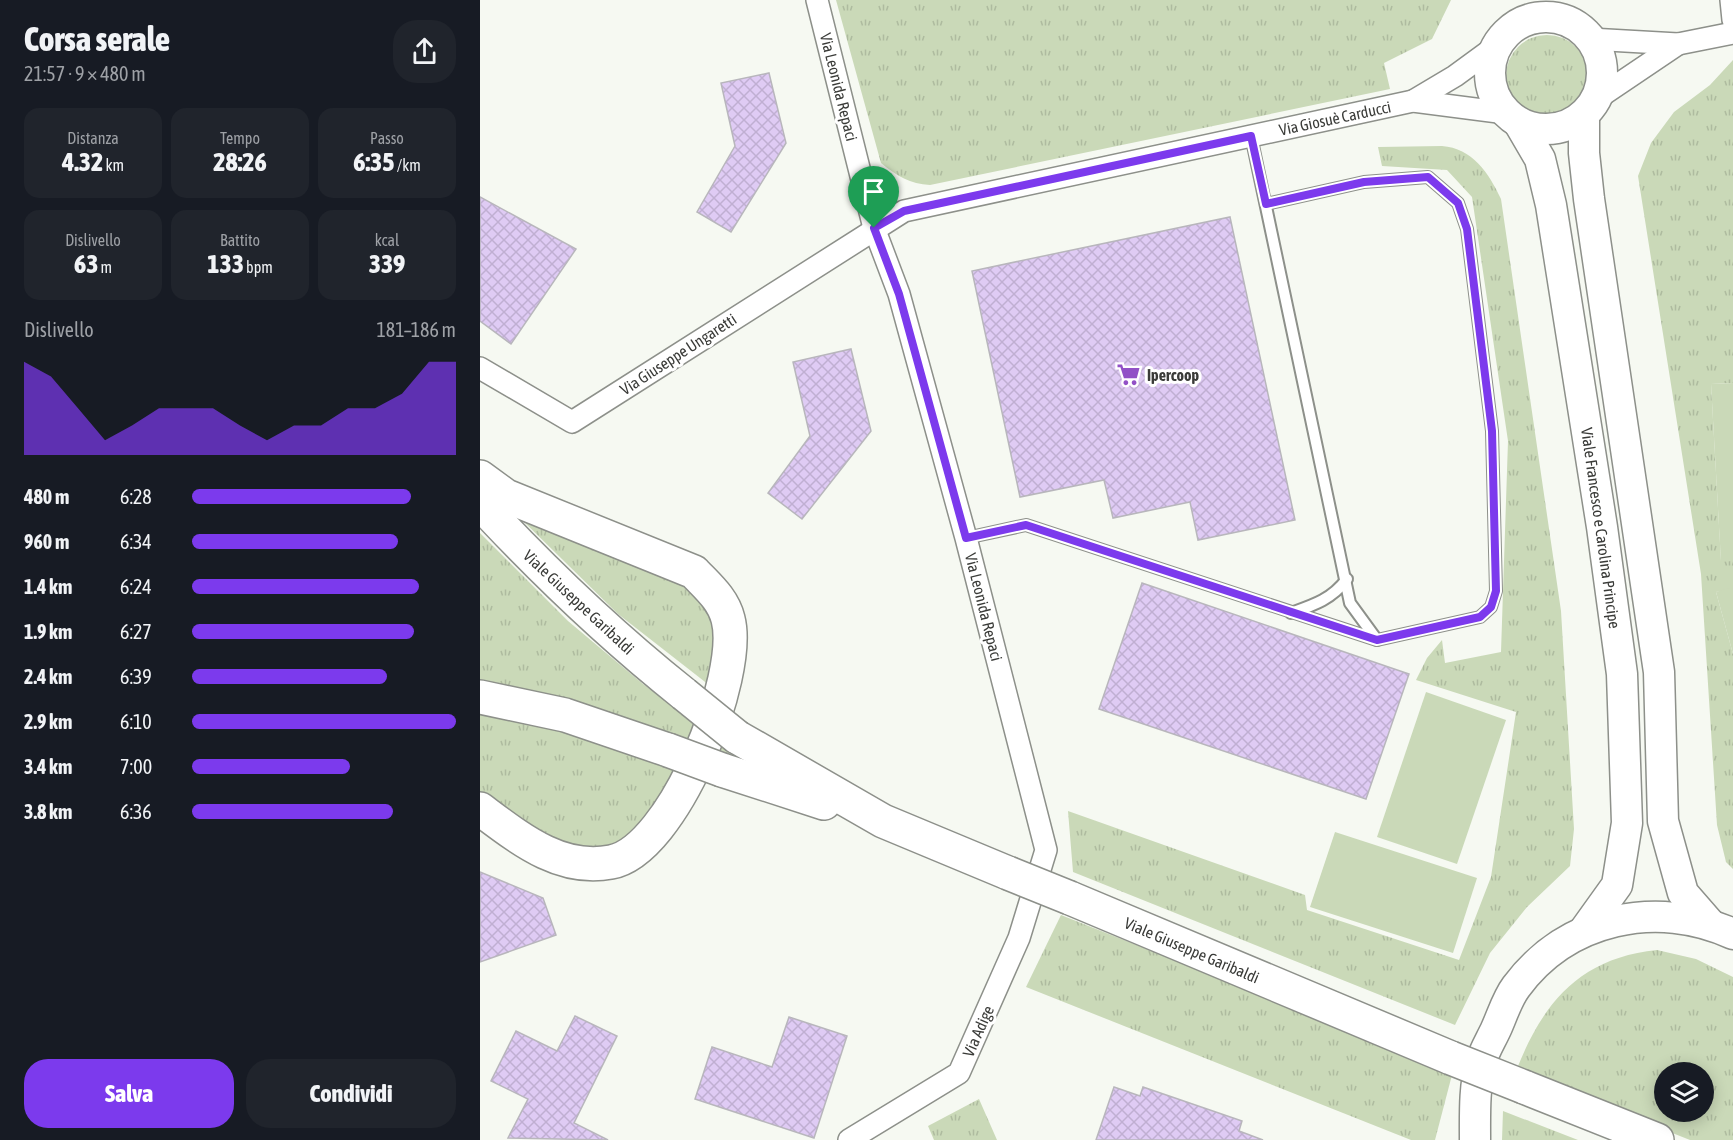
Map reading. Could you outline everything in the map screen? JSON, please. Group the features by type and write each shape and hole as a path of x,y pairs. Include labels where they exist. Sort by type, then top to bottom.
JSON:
{"main road":[{"path":"480,477 506,496 694,572 718,596 728,620 729,641 720,702 686,786 656,831 624,859 610,863 570,862 544,853 480,809"},
{"name":"Viale Giuseppe Garibaldi","path":"480,503 536,564 618,641 737,736 883,821 1451,1058 1657,1140"},
{"path":"480,697 565,716 722,770 883,821"}],"street":[{"name":"Via Leonida Repaci","path":"817,0 874,228 899,294 966,538 1046,850 1019,938"},
{"name":"Viale Francesco e Carolina Principe","path":"1511,0 1502,39 1490,65 1490,84 1496,100 1512,118 1540,159 1551,206 1602,527 1622,674 1627,823 1617,885 1584,931"},
{"path":"1565,0 1601,63 1602,82 1590,107 1584,153 1659,672 1663,821 1683,893 1721,929"},
{"path":"1731,0 1733,20"},
{"path":"1502,39 1524,21 1544,17 1563,20 1585,34 1678,44 1733,33"},
{"name":"Via Giosuè Carducci","path":"874,228 904,211 1413,101 1455,76 1502,39"},
{"path":"1512,118 1535,128 1553,129 1570,124 1678,44"},
{"name":"Via Giosuè Carducci","path":"1413,101 1512,118"},
{"name":"Via Giuseppe Ungaretti","path":"480,368 572,422 874,228"},
{"path":"1475,1140 1481,1062 1514,989 1535,965 1584,931 1623,919 1666,916 1721,929"},
{"name":"Via Adige","path":"849,1140 959,1072 1019,938"}],"lane":[{"path":"1251,136 1347,579 1350,603 1377,640"},
{"path":"966,538 1026,525 1377,640 1480,617 1491,607 1496,591 1492,431 1467,229 1458,203 1428,177 1364,182 1266,204"},
{"path":"1290,613 1319,604 1337,592 1347,579"}],"green space":[{"path":"836,0 1451,0 1432,39 1384,63 1390,89 930,185 904,178 881,163"},
{"path":"1547,35 1563,38 1576,47 1585,60 1588,76 1585,92 1576,105 1563,114 1547,117 1531,114 1518,105 1509,92 1506,76 1509,60 1518,47 1531,38"},
{"path":"1733,60 1733,383 1711,384 1721,561 1733,561 1733,589 1716,592 1733,654 1733,869 1726,862 1717,825 1701,574 1638,176 1651,143 1674,112 1710,85"},
{"path":"1442,146 1462,151 1478,163 1491,180 1501,199 1561,611 1574,829 1570,866 1527,907 1490,953 1455,1025 1073,872 1068,811 1305,895 1307,910 1459,960 1491,877 1516,712 1416,680 1427,658 1442,640 1445,663 1501,652 1508,441 1472,197 1447,170 1382,166 1378,147"},
{"path":"1733,383 1733,561 1721,562 1711,384"},
{"path":"517,515 701,590 717,628 709,685 618,614"},
{"path":"480,533 568,621 643,684 732,751 729,757 542,693 480,680"},
{"path":"1733,589 1733,654 1716,592"},
{"path":"1426,692 1506,720 1457,864 1377,837"},
{"path":"480,709 677,767 646,825 630,841 592,849 554,844 480,793"},
{"path":"1335,832 1477,878 1453,953 1310,907"},
{"path":"1061,915 1453,1071 1435,1140 1411,1140 1026,987"},
{"path":"1657,950 1696,959 1733,977 1733,1140 1690,1140 1516,1071 1539,1024 1552,1005 1586,974 1606,963 1630,955"},
{"path":"979,1099 997,1140 934,1140 928,1126"},
{"path":"1503,1111 1578,1140 1502,1140"}],"building":[{"path":"769,73 786,143 731,232 697,212 735,146 721,83"},
{"path":"480,197 576,249 511,344 480,321"},
{"name":"Ipercoop","path":"1230,217 1295,520 1198,540 1190,502 1113,518 1104,480 1020,497 972,271"},
{"path":"851,349 871,431 802,519 768,493 810,436 793,362"},
{"path":"1142,583 1409,674 1366,799 1099,709"},
{"path":"480,872 543,898 556,935 480,962"},
{"path":"575,1016 617,1036 574,1123 608,1140 508,1138 528,1099 491,1081 516,1031 557,1051"},
{"path":"789,1017 847,1036 814,1138 695,1099 712,1047 772,1067"},
{"path":"1114,1087 1140,1096 1143,1087 1242,1121 1239,1131 1263,1140 1096,1140"}],"place":[{"name":"Ipercoop","path":"1129,375"}],"route":[{"path":"1251,136 1266,204 1364,182 1428,177 1458,203 1467,229 1492,431 1496,591 1491,607 1480,617 1377,640 1026,525 966,538 899,294 874,228 904,211 1251,136"}]}
